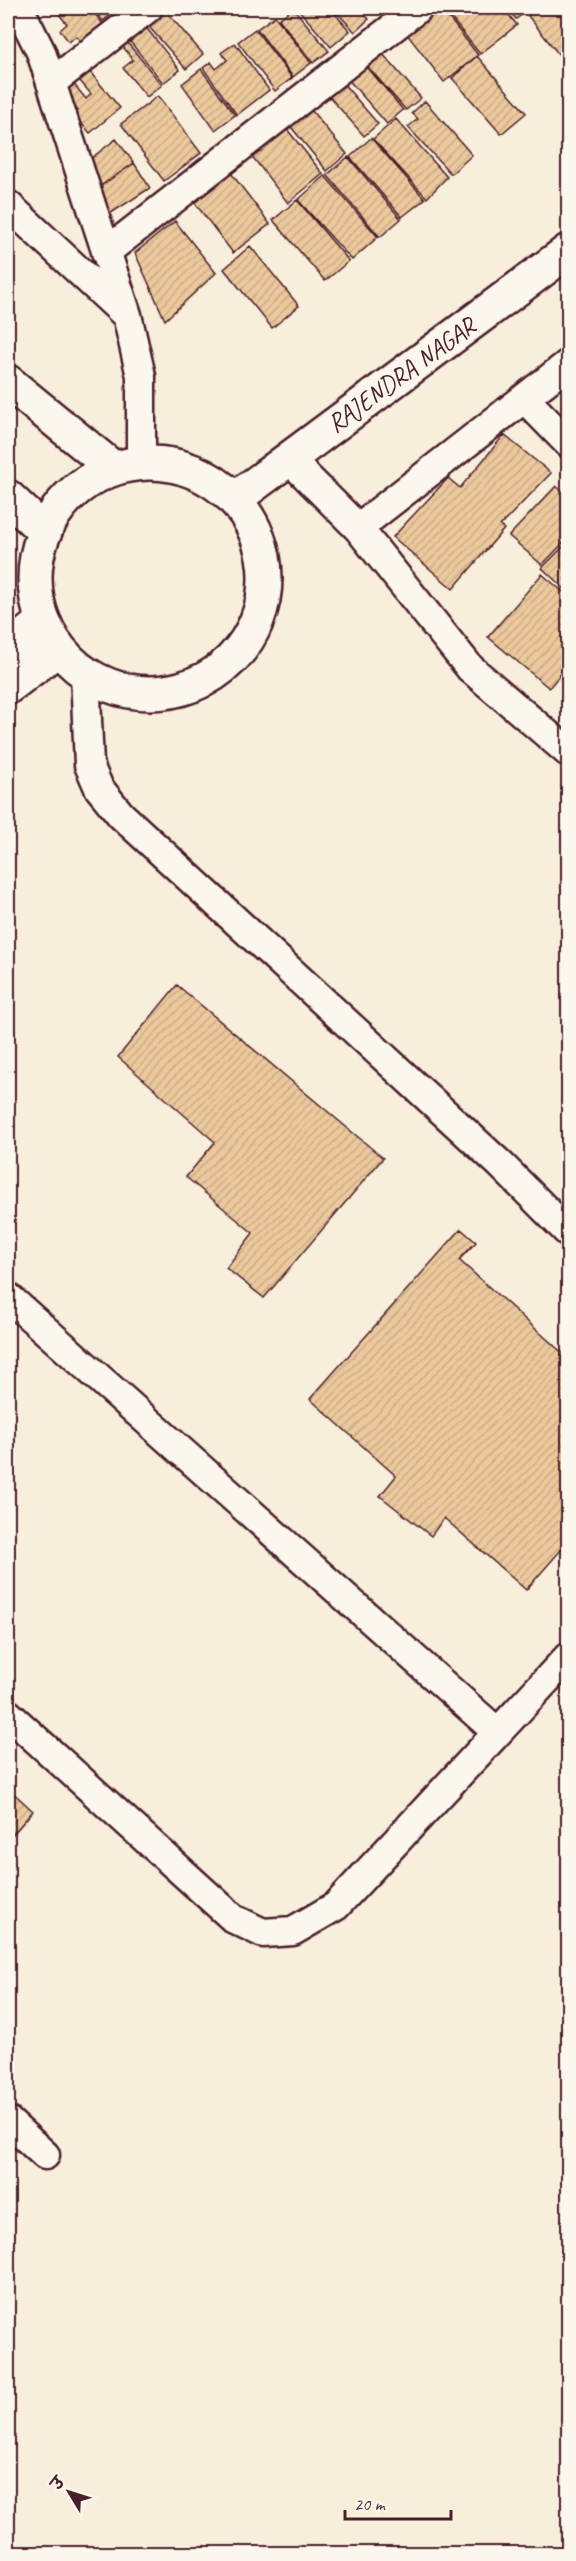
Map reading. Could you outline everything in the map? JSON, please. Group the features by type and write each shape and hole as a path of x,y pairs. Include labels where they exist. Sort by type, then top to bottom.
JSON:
{"main road":[{"name":"RAJENDRA NAGAR","path":"235,499 568,251"},
{"path":"8,382 127,466"},
{"path":"175,465 208,477 235,499 253,525 260,544 266,586 258,618 243,646 219,670 189,687 153,693 117,689 85,673 50,635 35,592 38,551 56,511 72,493 91,479 127,466 175,465"},
{"path":"8,497 45,532"},
{"path":"8,649 50,635"},
{"path":"8,687 50,635"}],"street":[{"path":"19,8 41,52 127,315 141,376 127,466"},
{"path":"51,83 148,8"},
{"path":"106,252 418,8"},
{"path":"8,205 127,315"},
{"path":"358,528 568,364"},
{"path":"525,399 568,443"},
{"path":"288,458 358,528 470,668 568,752"},
{"path":"85,673 89,765 99,788 121,815 500,1164 568,1232"},
{"path":"8,1297 497,1732"},
{"path":"8,1714 234,1919 263,1933 293,1932 336,1906 568,1657"},
{"path":"8,2121 45,2156"}],"building":[{"path":"54,8 90,8 103,24 81,42 76,36 69,42 60,30 67,24"},
{"path":"92,8 119,8 103,21"},
{"path":"159,8 163,8 203,54 186,69 144,21"},
{"path":"293,8 329,51 313,63 279,19"},
{"path":"297,8 330,8 350,31 331,47"},
{"path":"333,8 359,8 369,19 355,32"},
{"path":"431,8 441,8 478,55 444,82 403,29"},
{"path":"443,8 503,8 517,25 480,54"},
{"path":"507,8 531,8 516,19"},
{"path":"539,8 561,8 568,16 568,66 528,16"},
{"path":"275,16 311,63 293,77 257,29"},
{"path":"141,21 180,70 163,83 124,34"},
{"path":"255,29 292,78 275,91 238,42"},
{"path":"122,36 162,85 147,97 123,68 133,60 118,40"},
{"path":"235,43 269,90 237,115 203,68 211,62 216,69 227,60 221,53"},
{"path":"382,53 421,98 406,110 367,66"},
{"path":"477,56 526,113 501,134 452,78"},
{"path":"363,62 403,110 387,124 346,77"},
{"path":"85,66 120,108 90,133 74,115 78,111 63,92 73,83 86,99 91,94 75,75"},
{"path":"201,69 235,115 215,130 182,84"},
{"path":"342,82 378,124 364,136 328,95"},
{"path":"158,96 201,153 164,181 121,124"},
{"path":"425,101 472,155 451,174 408,127 418,119 412,113"},
{"path":"307,105 347,154 327,171 287,122"},
{"path":"396,119 447,177 427,198 373,139"},
{"path":"286,128 323,174 288,203 251,155"},
{"path":"371,138 425,199 402,217 350,157"},
{"path":"116,139 134,163 99,187 89,160"},
{"path":"348,157 401,219 380,237 327,175"},
{"path":"134,163 150,188 108,215 99,187"},
{"path":"231,173 270,224 233,253 194,202"},
{"path":"325,176 378,237 352,260 298,200"},
{"path":"297,200 349,261 325,281 273,220"},
{"path":"175,221 216,273 165,320 135,253"},
{"path":"250,246 299,306 272,328 224,269"},
{"path":"504,435 551,473 500,526 504,529 453,589 393,537 448,478 460,488"},
{"path":"556,486 568,496 568,538 542,565 509,536"},
{"path":"568,542 568,592 542,568"},
{"path":"542,574 568,596 568,665 549,688 488,637"},
{"path":"568,668 568,686 560,679"},
{"path":"177,985 383,1158 264,1298 226,1268 253,1233 186,1177 215,1142 118,1057"},
{"path":"461,1229 476,1242 459,1260 568,1358 568,1542 526,1590 444,1518 431,1536 380,1496 396,1476 310,1399"},
{"path":"8,1788 33,1811 8,1840"}]}
